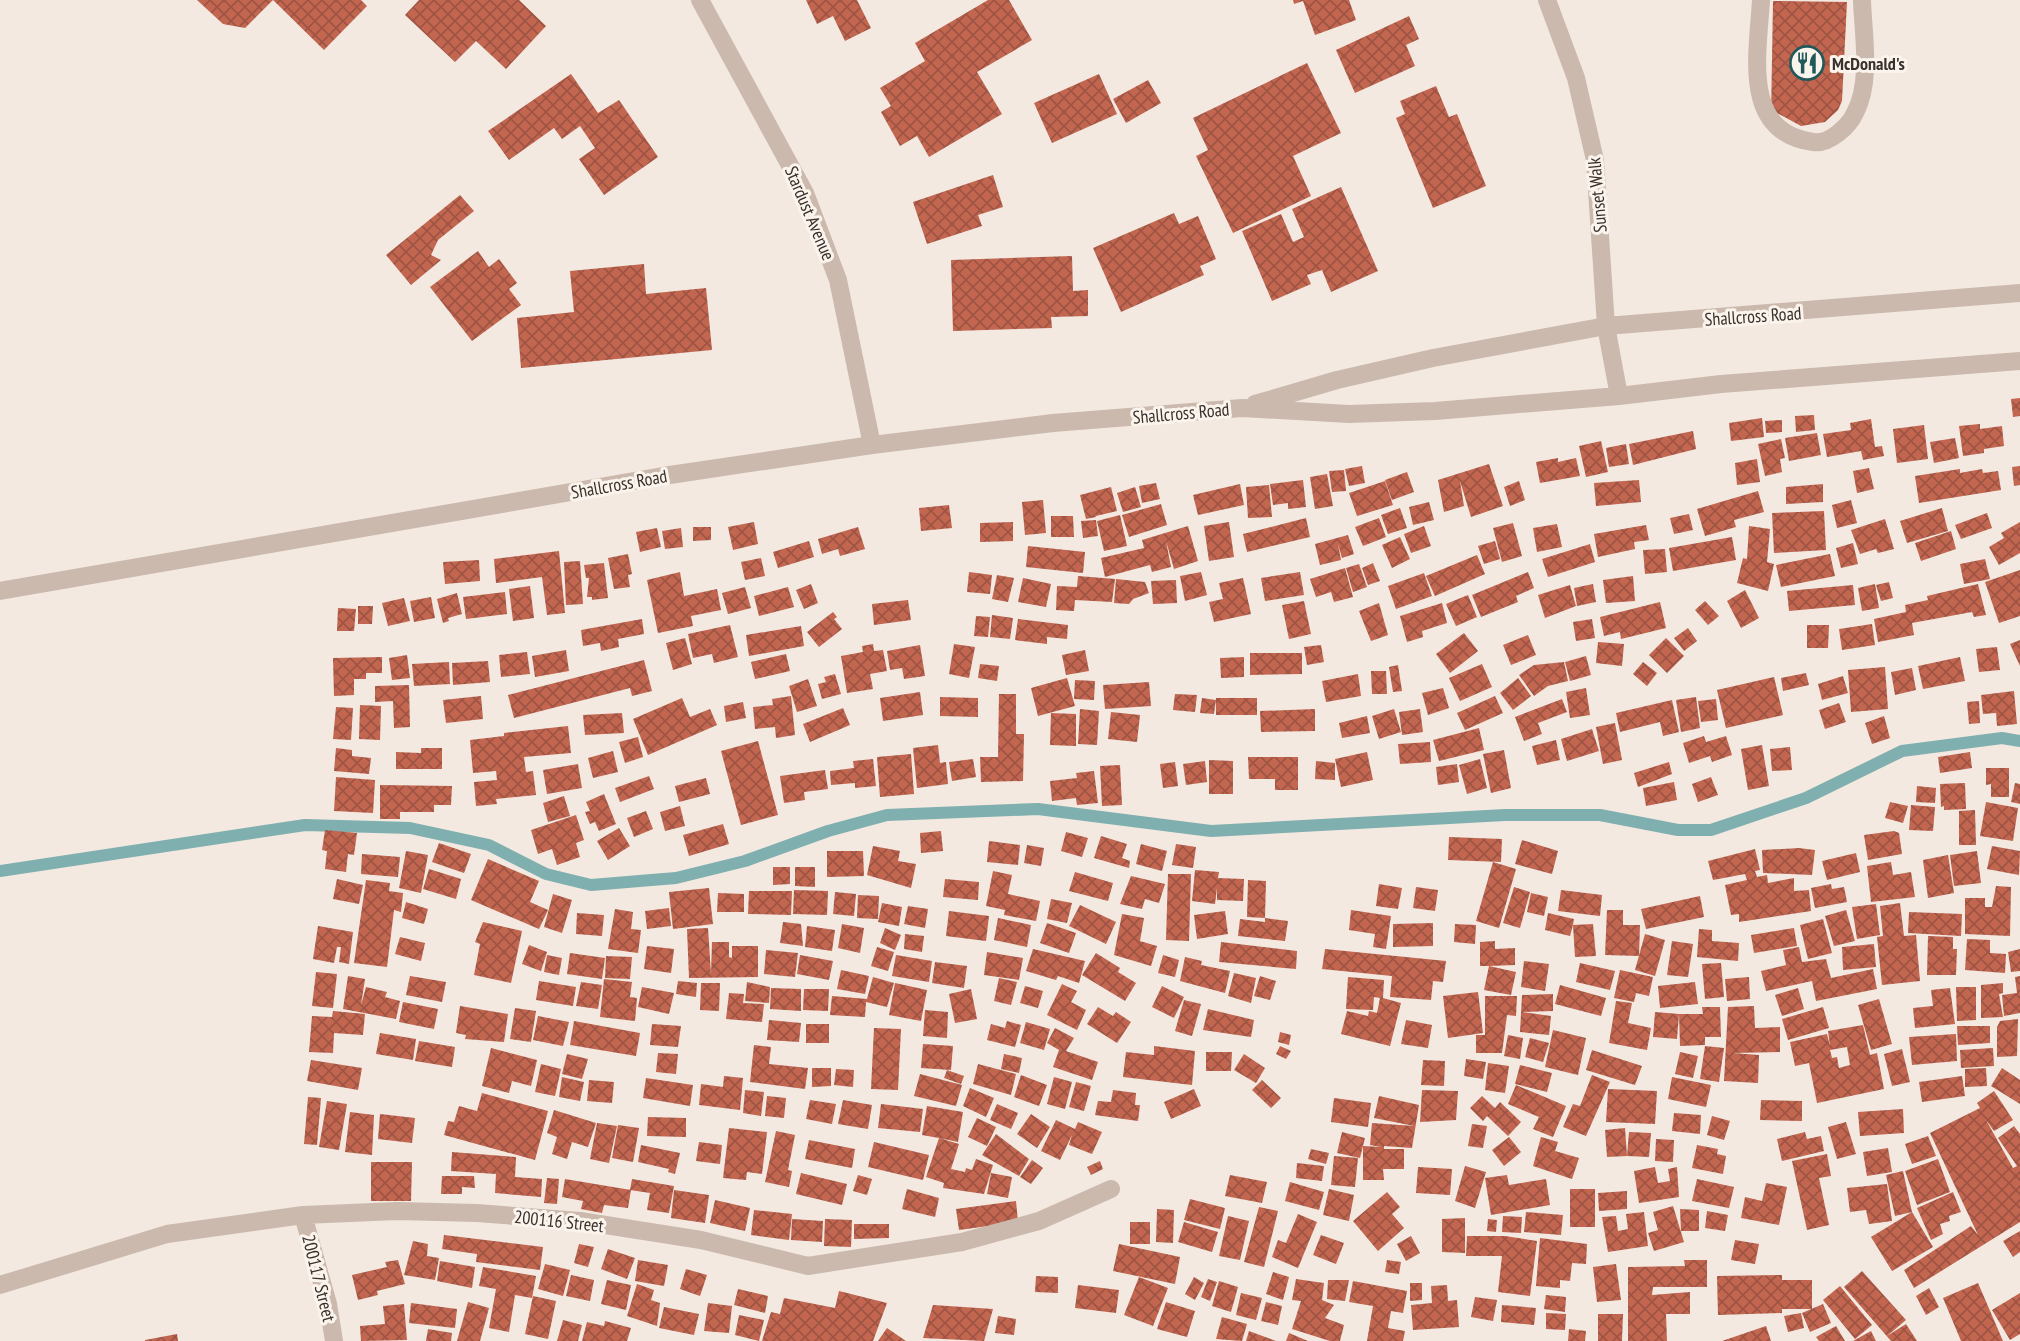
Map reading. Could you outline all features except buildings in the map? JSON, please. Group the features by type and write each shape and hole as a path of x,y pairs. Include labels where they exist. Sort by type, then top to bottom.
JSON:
{"street":[{"name":"Stardust Avenue","path":"700,0 805,193 838,280 872,445"},
{"name":"Sunset Walk","path":"1547,0 1576,78 1595,160 1606,326 1619,396"},
{"path":"1761,0 1757,68 1762,107 1779,130 1797,139 1818,143 1839,133 1856,112 1864,80 1862,0"},
{"name":"Shallcross Road","path":"1242,408 1337,380 1433,358 1606,326 1760,316 2020,293"},
{"name":"Shallcross Road","path":"0,590 663,476 872,445 1053,424 1242,408 1349,414 1619,396 1721,383 2020,362"},
{"name":"200116 Street","path":"0,1285 167,1234 303,1215 464,1212 580,1221 701,1240 808,1266 962,1242 1039,1221 1111,1189"},
{"name":"200117 Street","path":"303,1215 328,1304 334,1341"}],"waterway":[{"path":"0,871 305,825 410,828 489,845 546,874 591,885 676,878 745,861 828,831 887,815 1038,809 1211,831 1505,815 1600,815 1678,830 1711,830 1806,798 1902,751 2002,738 2020,741"}],"place":[{"name":"McDonald's","path":"1807,63"}]}
